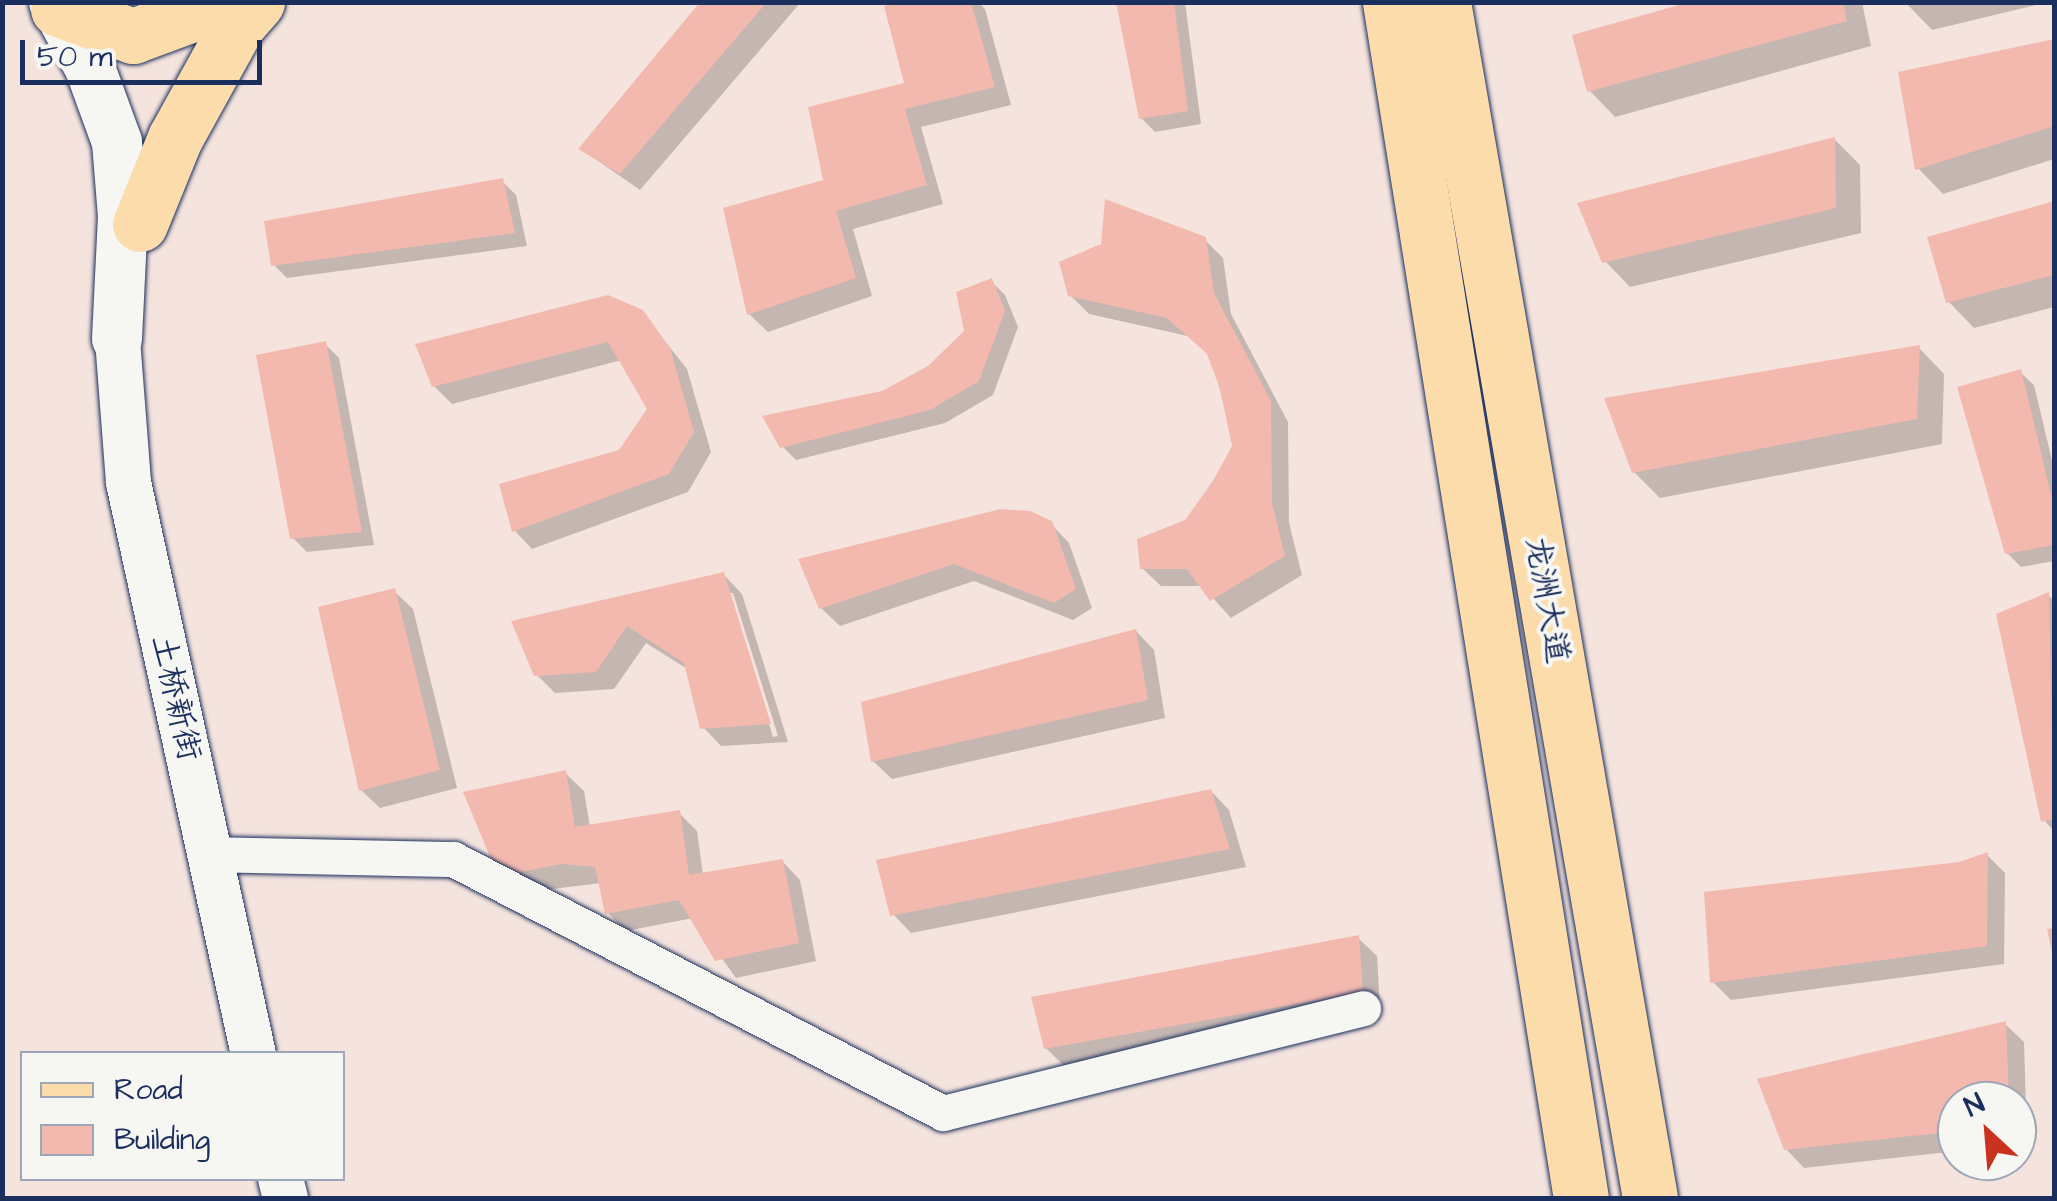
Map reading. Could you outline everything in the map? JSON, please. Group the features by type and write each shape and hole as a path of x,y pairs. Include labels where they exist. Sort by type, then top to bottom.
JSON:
{"main road":[{"path":"82,9 129,10 154,2"},
{"path":"82,9 144,34 225,2"},
{"path":"131,220 143,159 225,2"},
{"path":"131,220 238,24 257,2"},
{"path":"1374,2 1406,102"},
{"name":"龙洲大道","path":"1390,2 1581,1198"},
{"name":"龙洲大道","path":"1443,2 1650,1198"},
{"path":"1459,2 1459,96"},
{"path":"82,9 131,95 143,159"},
{"name":"土桥新街","path":"82,9 90,68 117,142 131,220 118,339"}],"street":[{"name":"土桥新街","path":"118,339 128,482 252,1051"},
{"path":"210,854 453,859 943,1113 1364,1008"}],"building":[{"path":"700,2 767,2 620,174 578,149"},
{"path":"900,2 971,2 995,87 905,109 927,185 836,211 856,278 747,315 723,208 823,180 808,107 904,83 884,6"},
{"path":"1116,2 1174,2 1188,111 1139,119"},
{"path":"1690,2 1843,2 1847,21 1587,92 1572,35"},
{"path":"2054,39 2054,126 1915,170 1898,72"},
{"path":"1835,137 1836,208 1602,263 1577,203"},
{"path":"503,178 515,233 271,266 264,221"},
{"path":"1105,199 1206,237 1214,293 1271,401 1272,503 1285,556 1210,601 1187,569 1140,569 1137,539 1185,520 1213,481 1232,446 1220,389 1207,354 1167,318 1068,296 1059,262 1101,244"},
{"path":"2054,201 2054,275 1946,303 1927,237"},
{"path":"992,278 1005,311 979,381 930,410 780,448 762,416 882,391 928,366 964,331 956,292"},
{"path":"608,295 643,310 670,348 694,432 669,474 512,532 499,484 619,450 647,409 608,342 432,387 415,344"},
{"path":"326,341 362,532 290,539 256,355"},
{"path":"1920,345 1917,419 1632,473 1604,398"},
{"path":"2021,369 2054,507 2054,545 2005,554 1957,387"},
{"path":"1001,509 1030,511 1052,521 1076,589 1054,603 954,564 819,609 798,559"},
{"path":"724,572 771,724 700,729 684,663 627,626 596,672 534,676 511,621"},
{"path":"395,588 440,770 359,791 318,607"},
{"path":"2049,592 2054,819 2041,822 1996,614"},
{"path":"1136,629 1148,700 871,762 861,702"},
{"path":"566,770 575,827 680,810 689,875 783,859 799,943 715,961 679,900 605,914 595,867 562,864 498,876 463,792"},
{"path":"1211,789 1230,849 890,916 876,860"},
{"path":"1988,852 1987,946 1710,983 1704,892 1959,862"},
{"path":"2054,928 2054,956 2053,956 2047,929"},
{"path":"1359,935 1363,992 1044,1049 1031,997"},
{"path":"2006,1021 2008,1081 1937,1081 1937,1133 1784,1150 1757,1079"}]}
